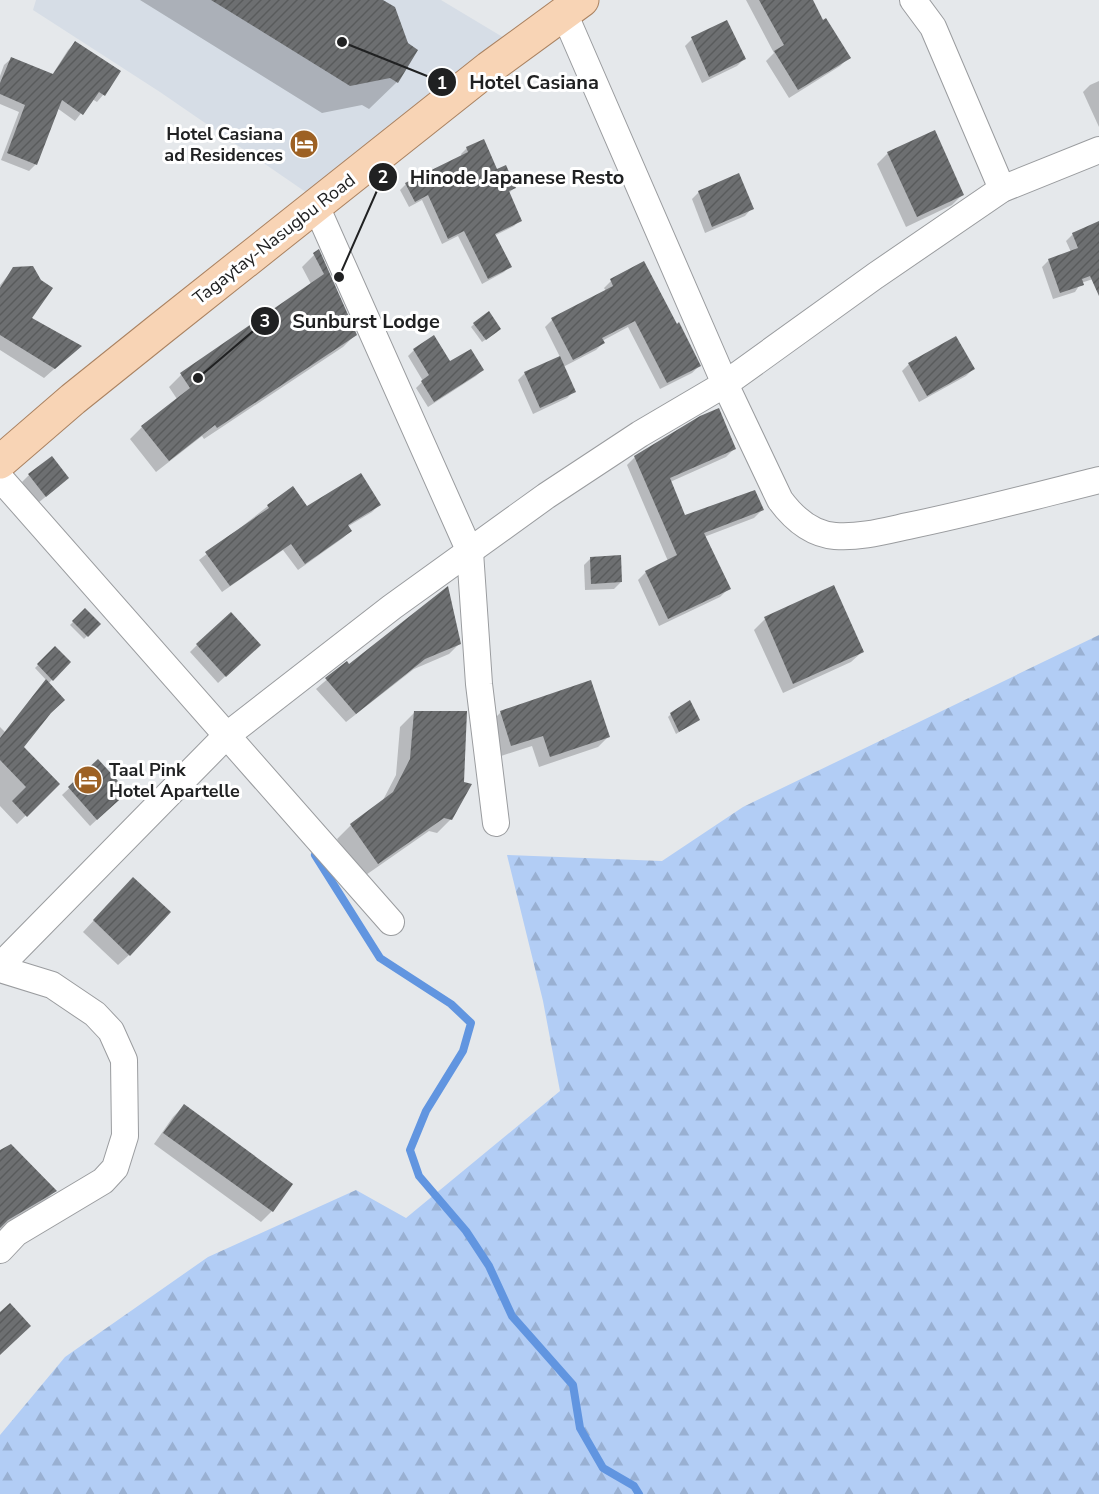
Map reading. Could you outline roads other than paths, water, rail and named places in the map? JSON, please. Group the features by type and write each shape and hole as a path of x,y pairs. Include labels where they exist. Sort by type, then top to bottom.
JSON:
{"main road":[{"name":"Tagaytay-Nasugbu Road","path":"0,462 73,399 489,68 573,7"}],"street":[{"path":"913,0 933,27 1002,189"},
{"path":"573,7 724,384 780,500 792,516 815,531 835,536 866,534 955,517 1099,480"},
{"path":"0,1250 16,1233 103,1181 115,1168 124,1136 124,1060 111,1031 94,1014 52,985 0,968 226,736 392,607 546,496 640,434 724,384 1002,189 1099,150"},
{"path":"316,206 470,552 479,684 496,823"},
{"path":"0,478 391,922"}],"waterway":[{"path":"315,855 380,958 451,1004 471,1023 463,1051 426,1111 410,1150 419,1176 466,1231 489,1266 512,1316 573,1385 580,1428 603,1468 634,1486 639,1494"}],"place":[{"name":"Hotel Casiana","path":"342,42"},
{"name":"Hotel Casiana ad Residences","path":"304,144"},
{"name":"Hinode Japanese Resto","path":"339,277"},
{"name":"Sunburst Lodge","path":"198,378"},
{"name":"Taal Pink Hotel Apartelle","path":"88,780"}]}
